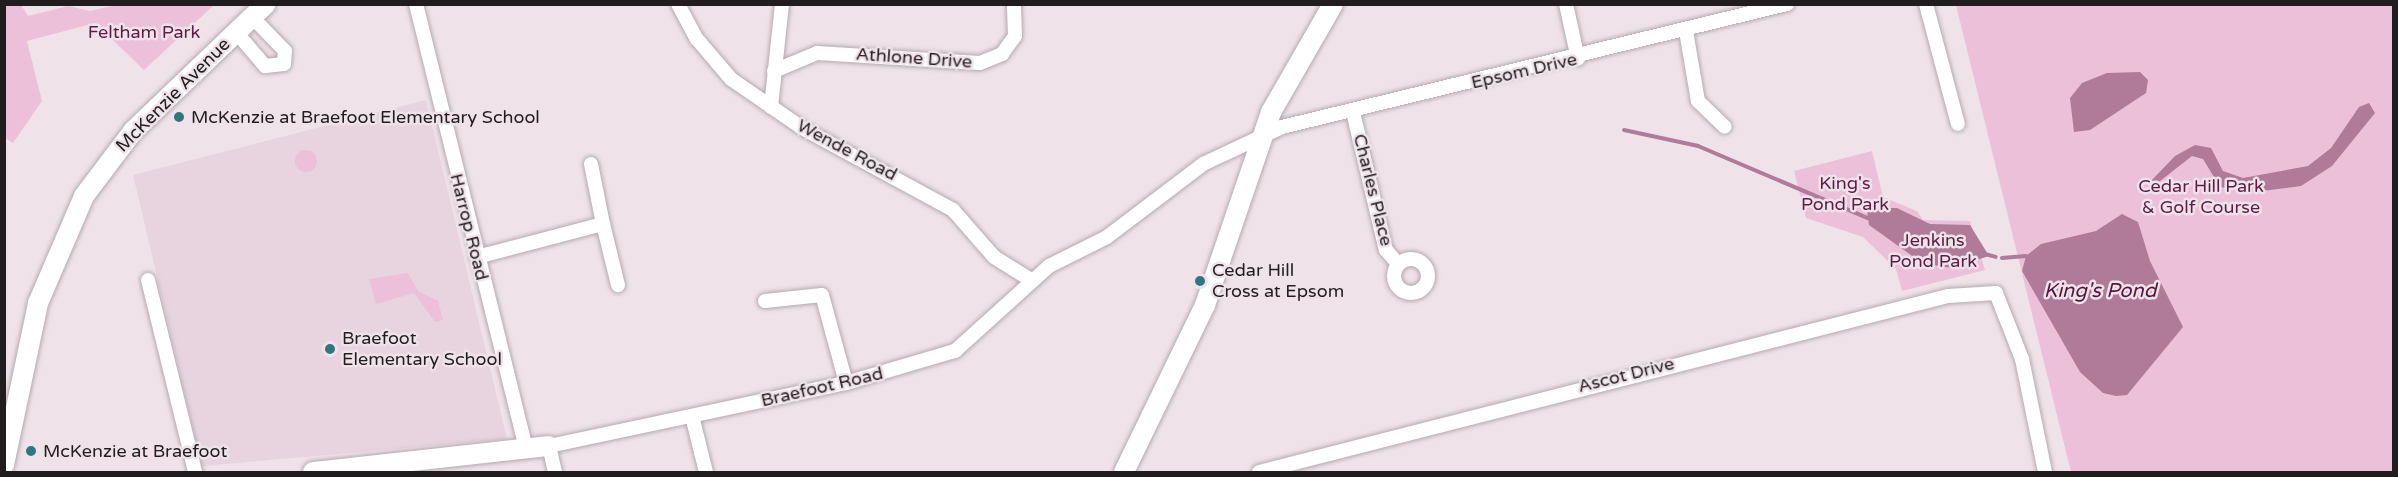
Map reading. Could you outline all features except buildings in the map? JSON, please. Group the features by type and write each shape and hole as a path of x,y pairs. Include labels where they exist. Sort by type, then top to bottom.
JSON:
{"main road":[{"path":"1124,472 1205,305 1262,136 1286,81 1333,4"},
{"name":"McKenzie Avenue","path":"4,465 38,303 72,217 134,130 259,11"},
{"name":"Braefoot Road","path":"313,472 549,446"}],"street":[{"name":"Harrop Road","path":"416,4 526,450"},
{"name":"Wende Road","path":"678,4 697,39 731,79 771,107 953,210 994,257 1031,280"},
{"path":"771,107 782,4"},
{"name":"Athlone Drive","path":"774,71 817,52 980,63 1002,54 1015,36 1014,4"},
{"path":"1566,4 1578,58"},
{"name":"Epsom Drive","path":"1262,136 1787,4"},
{"path":"1926,4 1958,124"},
{"path":"236,32 265,66 284,64 285,51 259,11"},
{"path":"1686,31 1698,101 1725,128"},
{"name":"Charles Place","path":"1353,112 1386,250 1398,264"},
{"name":"Braefoot Road","path":"549,446 846,383 956,351 1031,280 1107,237 1203,164 1262,136"},
{"path":"591,164 618,285"},
{"path":"477,257 603,224"},
{"path":"148,280 195,472"},
{"name":"Ascot Drive","path":"1258,472 1948,296 1996,293 2022,358 2045,472"},
{"path":"765,301 822,296 846,383"},
{"path":"692,416 706,472"},
{"path":"549,446 555,472"}],"shaded area":[{"name":"Braefoot Elementary School","path":"426,100 507,439 202,466 133,175"}],"green space":[{"name":"Feltham Park","path":"4,5 21,5 28,16 68,6 90,11 116,5 214,5 144,70 95,23 27,41 42,101 13,143 5,138"},
{"name":"Cedar Hill Park & Golf Course","path":"1956,5 2393,5 2393,472 2071,472"},
{"path":"306,150 314,153 317,161 314,169 306,172 298,169 295,161 298,153"},
{"name":"King's Pond Park","path":"1872,151 1883,197 1917,211 1923,220 1970,221 1985,270 1902,291 1896,269 1863,237 1806,218 1794,171"},
{"path":"408,273 418,291 438,301 443,320 435,322 414,293 376,304 369,279"}],"water":[{"path":"2140,72 2148,80 2146,93 2090,130 2074,132 2070,98 2082,83 2107,73"},
{"path":"2369,103 2375,113 2332,166 2301,186 2254,192 2220,187 2203,159 2192,156 2155,185 2150,182 2175,156 2195,145 2211,148 2223,171 2243,178 2308,166 2331,148 2359,107"},
{"name":"Jenkins Pond Park","path":"1874,208 1897,208 1930,224 1970,225 1989,256 1952,268 1922,263 1869,225 1867,211"},
{"name":"King's Pond","path":"2122,214 2138,222 2150,261 2183,327 2127,395 2116,396 2103,393 2080,372 2022,271 2026,256 2041,244 2096,231"}],"waterway":[{"path":"1624,130 1698,146 1870,219"},
{"path":"1985,254 1996,257"},
{"path":"2002,258 2026,256"}],"place":[{"name":"McKenzie at Braefoot Elementary School","path":"179,117"},
{"name":"Cedar Hill Cross at Epsom","path":"1200,281"},
{"name":"Braefoot Elementary School","path":"330,349"},
{"name":"McKenzie at Braefoot","path":"31,451"}]}
